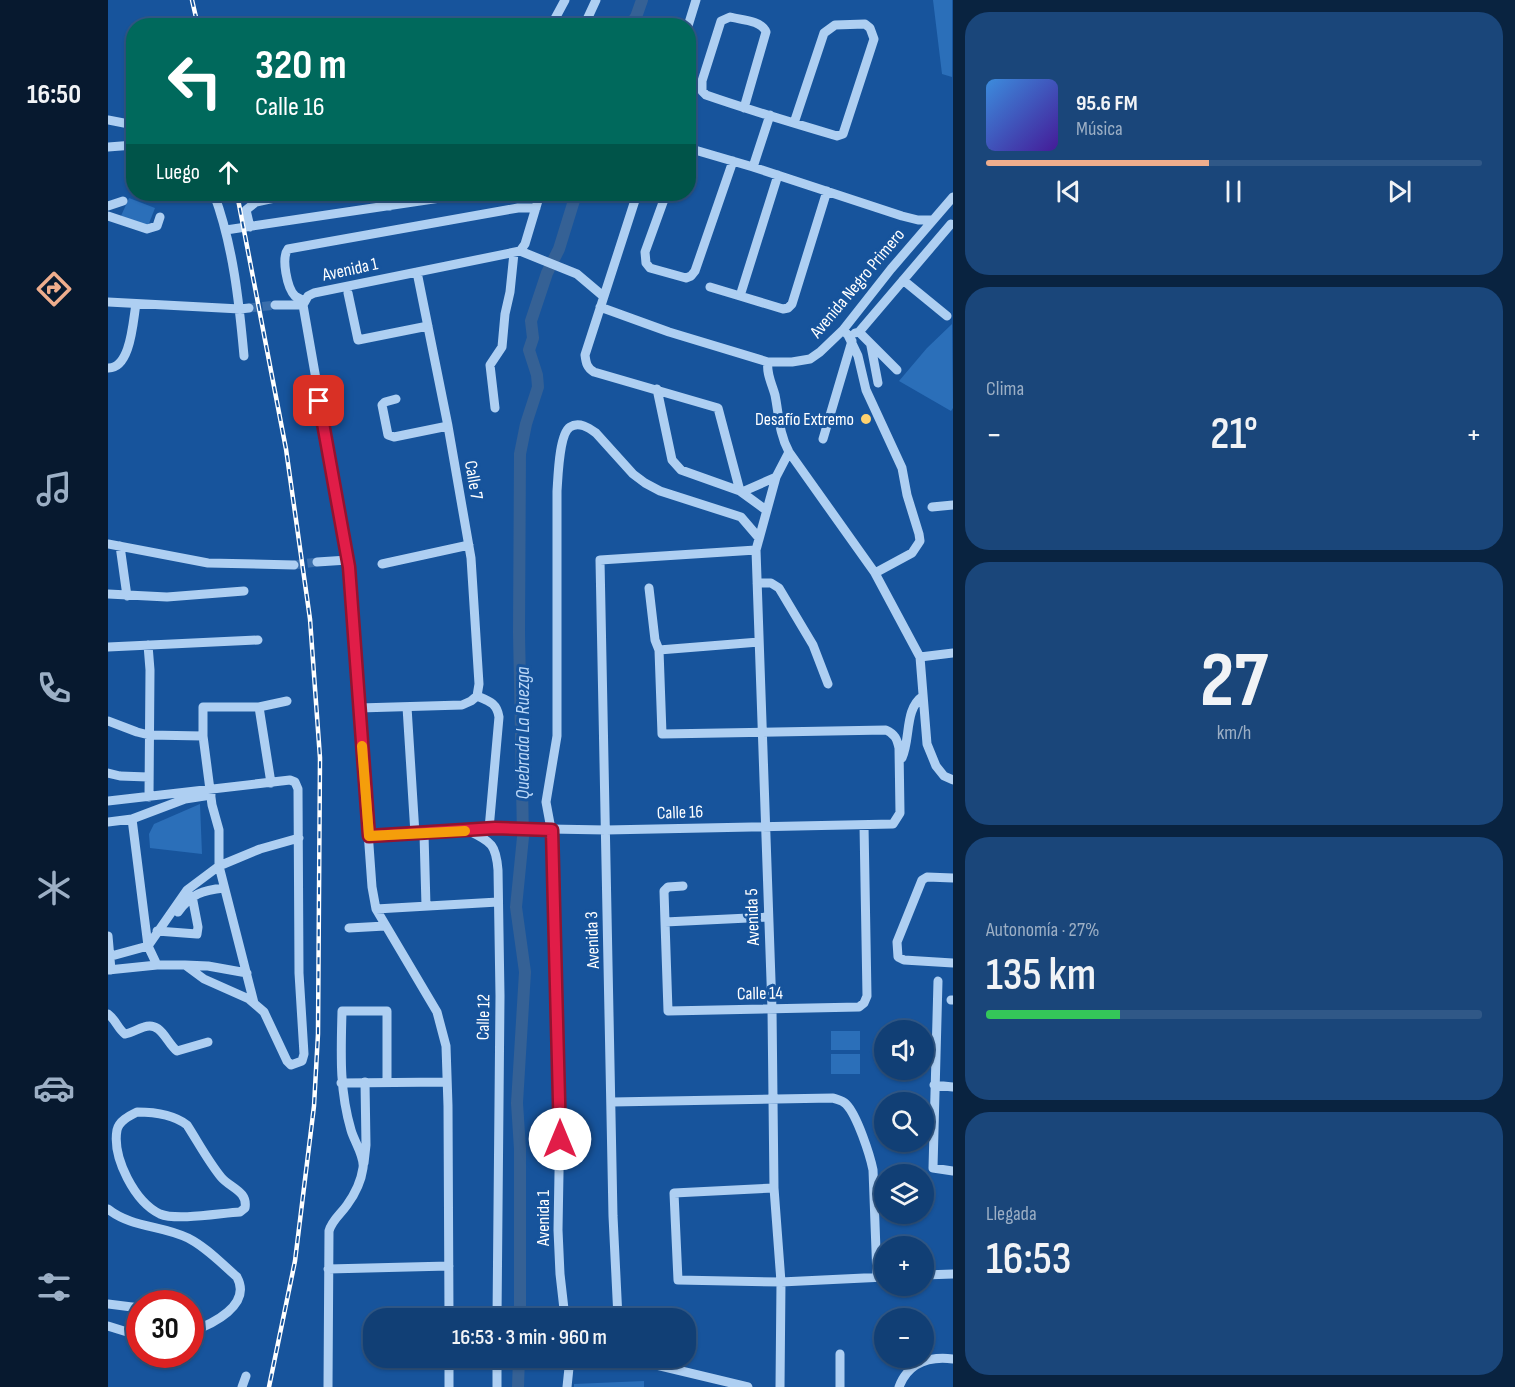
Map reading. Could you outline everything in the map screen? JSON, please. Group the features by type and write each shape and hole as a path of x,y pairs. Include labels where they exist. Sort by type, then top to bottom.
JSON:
{"street":[{"path":"555,18 565,0"},
{"path":"588,18 596,0"},
{"path":"690,18 696,0"},
{"path":"744,108 766,32 765,28 760,24 730,17 721,21 702,81 702,91 706,95 744,108 837,136 843,134 874,39 870,28 865,24 835,26 824,33 794,123"},
{"path":"753,167 770,115"},
{"path":"108,120 126,123"},
{"path":"108,147 126,146"},
{"path":"696,150 902,216 918,220 935,217 952,225 859,332 848,335"},
{"path":"663,201 645,252 646,263 650,268 687,278 695,272 733,161"},
{"path":"740,296 778,175"},
{"path":"710,287 783,309 788,308 792,304 827,191"},
{"name":"Avenida Negro Primero","path":"600,307 669,332 768,362 792,362 810,358 848,335 952,197"},
{"path":"108,206 123,201"},
{"path":"216,201 226,230 244,308 244,356"},
{"path":"250,227 246,210 261,201"},
{"path":"390,201 390,206"},
{"path":"226,230 422,201"},
{"path":"495,408 490,365 502,347 504,314 509,300 517,252 525,244 538,201"},
{"path":"635,201 585,355 589,369 718,408 741,491"},
{"path":"448,1308 446,1046 442,1026 430,999 376,909 372,887 348,560 303,303 295,296 291,288 284,257 288,249 518,208 536,208"},
{"path":"108,216 147,229 157,225 160,217"},
{"path":"517,252 531,255 572,272 585,279 603,296"},
{"name":"Avenida 1","path":"303,303 314,293 517,252"},
{"name":"Calle 7","path":"417,272 448,426 468,545 477,638 479,684 477,696"},
{"path":"903,279 947,316"},
{"path":"348,293 358,340 428,326"},
{"path":"108,302 244,308"},
{"path":"276,305 303,303"},
{"path":"108,368 119,365 128,349 136,304"},
{"path":"859,332 897,370"},
{"path":"823,439 848,335"},
{"path":"848,335 858,356 866,390 902,468 920,541 912,553 875,573"},
{"path":"871,346 878,383"},
{"path":"768,362 766,368 776,398 782,440 875,573 920,657 927,744 936,766 944,776 952,780"},
{"path":"657,389 672,460 681,470 741,491 766,510"},
{"path":"396,399 382,405 388,435 394,436 448,426"},
{"name":"Avenida 1","path":"565,1308 558,1230 559,1095 546,802 557,736 557,491 560,459 566,432 570,427 577,425 590,429 633,474 645,483 660,491 741,516 759,538"},
{"name":"Avenida 5","path":"780,1387 781,1282 774,1188 772,1009 756,550 776,477 789,452"},
{"path":"741,491 776,477"},
{"path":"932,507 952,505"},
{"path":"108,544 208,563 294,565"},
{"path":"382,564 468,545"},
{"path":"120,546 127,596"},
{"name":"Avenida 3","path":"618,1308 600,560 756,550"},
{"path":"318,562 348,560"},
{"path":"757,583 771,583 779,588 813,645 828,684"},
{"path":"649,588 655,640 659,650 662,734 886,730 893,733 897,739 899,765"},
{"path":"108,594 166,597 244,591"},
{"path":"108,647 258,639"},
{"path":"659,650 759,642"},
{"path":"148,645 150,670 149,797"},
{"path":"920,657 952,653"},
{"path":"359,708 462,705 477,696 494,703 498,708 499,717 492,829"},
{"path":"899,765 904,754 912,706 922,696"},
{"path":"254,1003 219,866 219,830 212,810 203,736 202,707 259,707 287,701"},
{"path":"259,707 271,783"},
{"path":"407,707 426,906"},
{"path":"108,721 149,735 203,736"},
{"name":"Calle 16","path":"467,830 606,830 893,824 900,813 899,765"},
{"path":"108,773 148,777"},
{"path":"108,801 211,792 290,780 296,782 299,838 299,973 304,1054 302,1061 291,1065 287,1061 264,1012 254,1003 204,979 185,965"},
{"path":"108,822 132,819 211,792"},
{"path":"132,819 148,946 157,965"},
{"name":"Calle 14","path":"666,922 668,1011 859,1006 864,1003 867,996 864,825"},
{"path":"369,836 467,830"},
{"name":"Calle 12","path":"467,830 492,844 497,852 500,996 497,1308"},
{"path":"157,931 197,934 195,891 219,866 260,849 299,838"},
{"path":"952,878 927,877 922,880 897,942 896,951 898,957 904,960 952,963"},
{"path":"683,886 668,887 664,891 666,922 768,917"},
{"path":"109,956 148,946 164,922 177,909 187,890 224,888"},
{"path":"376,909 498,902"},
{"path":"349,928 385,926"},
{"path":"108,936 110,970 157,965 185,965 208,966 247,974"},
{"path":"938,981 933,1168 952,1171"},
{"path":"364,1165 348,1119 341,1083 342,1011 387,1011 387,1082"},
{"path":"108,1014 114,1018 125,1034 144,1027 159,1029 177,1051 208,1042"},
{"path":"328,1387 329,1231 331,1222 347,1205 360,1184 366,1145 364,1082"},
{"path":"341,1083 447,1082"},
{"path":"934,1085 952,1087"},
{"path":"612,1102 833,1098 843,1101 850,1108 870,1155 878,1236"},
{"path":"137,1112 153,1112 180,1119 187,1125 222,1178 242,1194 246,1203 245,1208 240,1212 183,1217 161,1214 145,1202 129,1183 121,1162 117,1128 125,1118 137,1112"},
{"path":"774,1188 674,1193 678,1280 781,1282 874,1277"},
{"path":"108,1209 134,1223 193,1241 237,1277 242,1286 242,1294 238,1301 227,1313 204,1327"},
{"path":"155,1228 161,1214"},
{"path":"328,1269 448,1266"},
{"path":"934,1275 952,1274"},
{"path":"108,1304 126,1306"},
{"path":"108,1326 126,1332"},
{"path":"840,1354 840,1387"},
{"path":"899,1387 909,1369 921,1362 938,1358 952,1359"},
{"path":"449,1368 449,1387"},
{"path":"497,1368 497,1387"},
{"path":"567,1387 569,1368"},
{"path":"669,1368 748,1387"},
{"path":"242,1387 246,1376"}],"shaded area":[{"path":"933,0 952,0 952,77 942,74"},
{"path":"128,201 137,201 155,208 148,226 121,216"},
{"path":"952,324 953,408 951,411 899,381 927,348"},
{"path":"200,804 202,854 150,848 149,834 154,824"},
{"path":"831,1031 860,1031 860,1050 831,1050"},
{"path":"831,1054 860,1054 860,1074 831,1074"},
{"path":"644,1381 644,1387 574,1387 574,1384"}],"waterway":[{"name":"Quebrada La Ruezga","path":"635,18 642,0"},
{"name":"Quebrada La Ruezga","path":"520,1308 520,1149 517,1103 525,972 516,907 523,837 519,633 520,454 526,424 538,387 537,375 529,350 533,338 531,321 547,273 559,249 574,201"},
{"name":"Quebrada La Ruezga","path":"518,1387 519,1368"}],"tunnel":[{"path":"249,308 275,305"},
{"path":"294,565 317,562"}],"railway":[{"path":"192,0 196,18"},
{"path":"238,201 286,449 310,619 320,758 318,1034 314,1106 295,1261 269,1387"}],"slow traffic":[{"path":"362,746 369,836 465,831"}],"place":[{"name":"Desafío Extremo","path":"866,419"}],"route":[{"path":"319,401 349,567 369,836 495,828 552,830 560,1139"}]}
